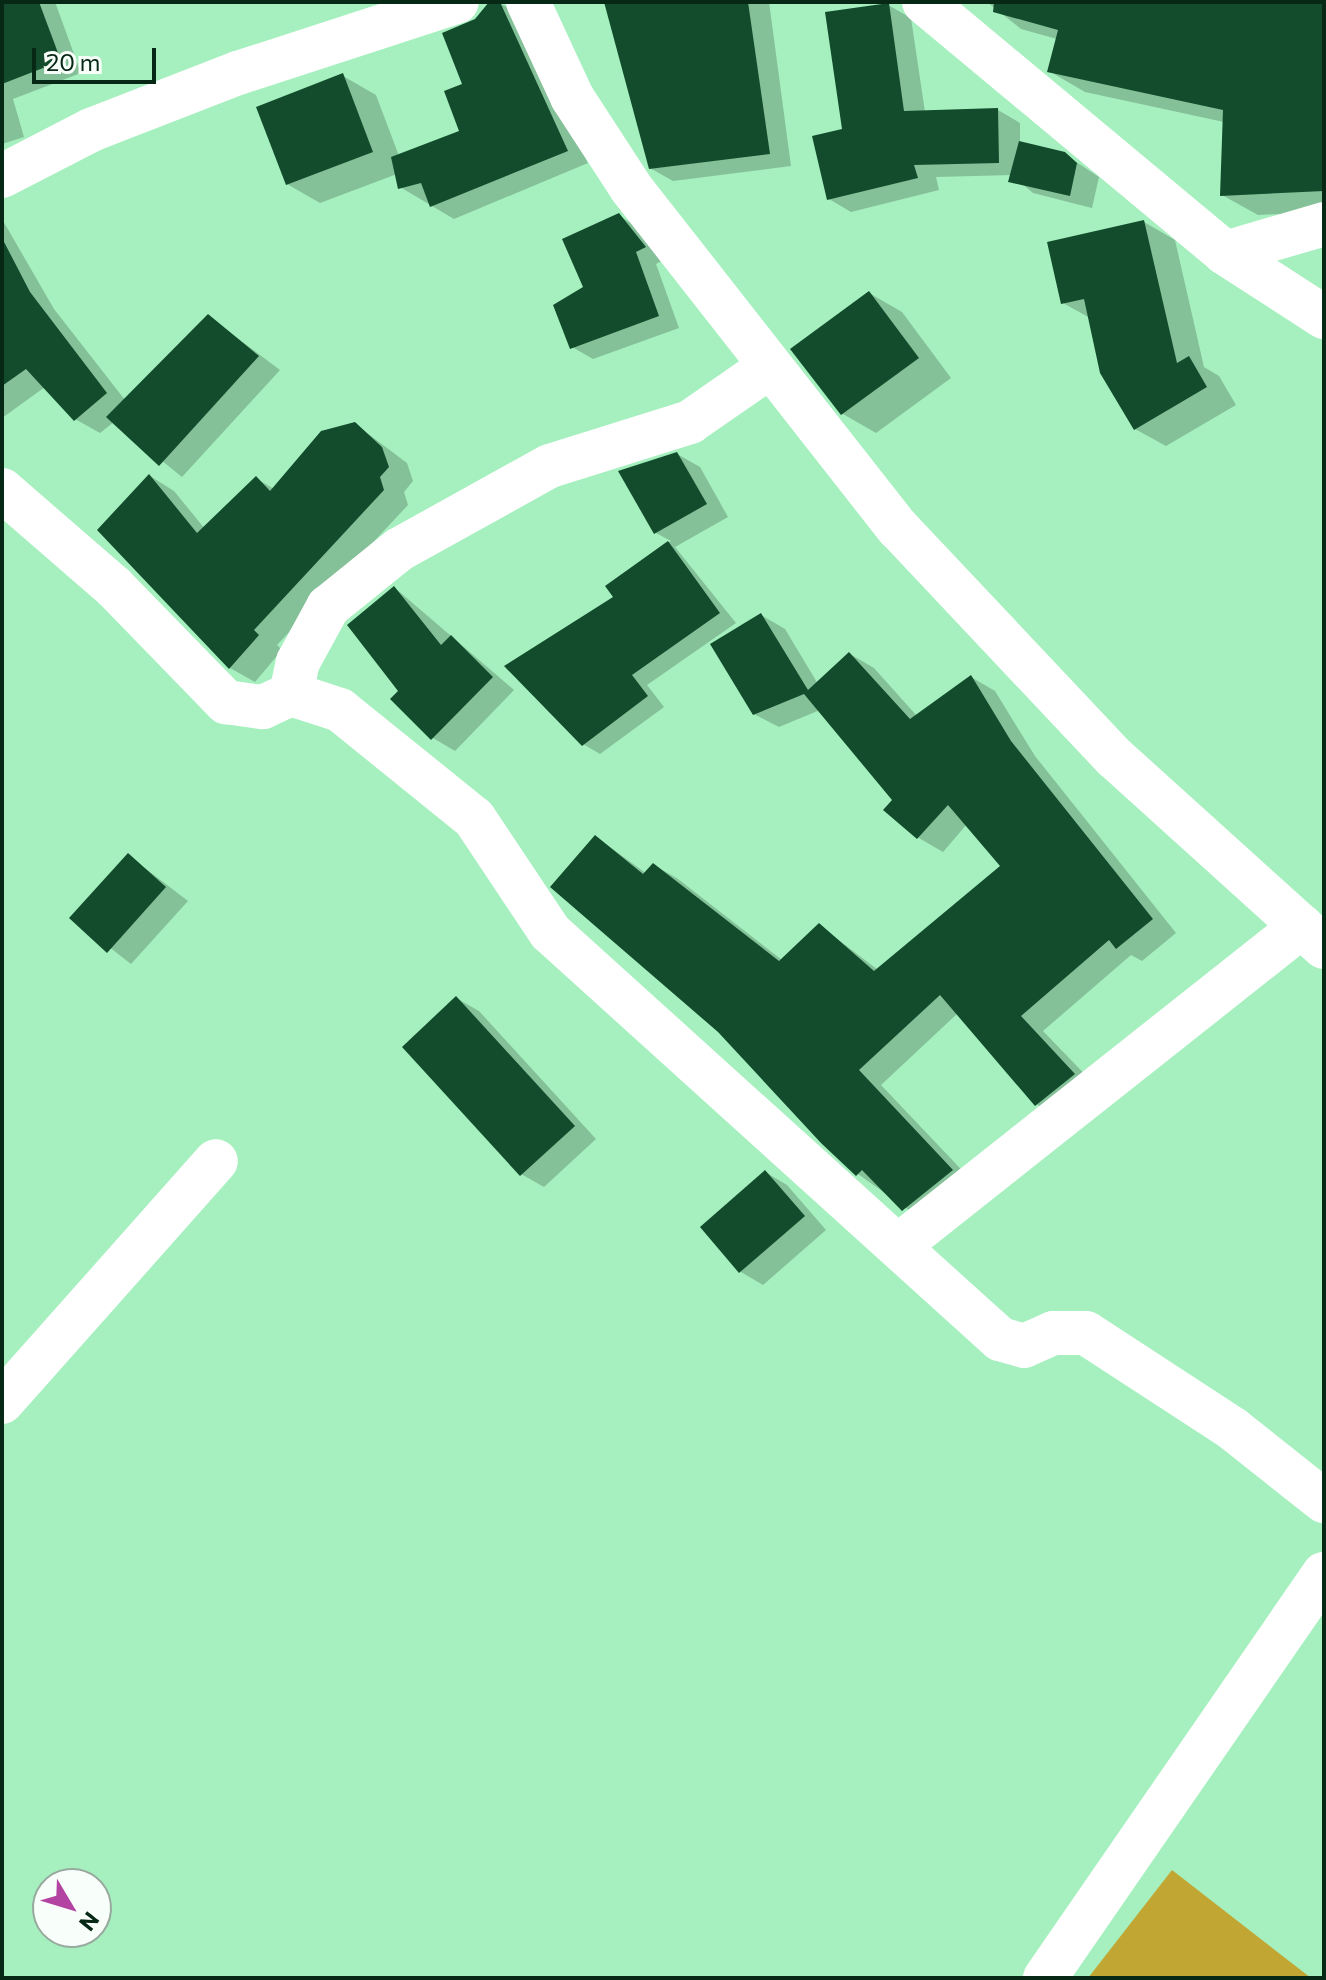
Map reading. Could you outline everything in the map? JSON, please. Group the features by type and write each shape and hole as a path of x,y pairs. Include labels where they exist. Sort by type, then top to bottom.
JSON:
{"street":[{"path":"2,176 91,130 223,78 457,2"},
{"path":"528,2 572,97 631,188 768,368 898,528 1115,758 1313,936 898,1246"},
{"path":"924,2 1225,253 1324,317"},
{"path":"1225,253 1324,224"},
{"path":"291,694 298,662 328,607 400,549 550,466 690,422 768,368"},
{"path":"2,490 114,587 226,702 263,707 291,694 340,710 474,818 550,932 1000,1339 1024,1346 1053,1333 1086,1333 1233,1429 1324,1501"},
{"path":"2,1402 216,1161"},
{"path":"1045,1978 1324,1574"}],"shaded area":[{"path":"1172,1870 1311,1978 1088,1978"}],"building":[{"path":"2,2 39,2 61,61 2,84"},
{"path":"489,2 500,2 568,151 430,207 421,183 398,189 391,157 459,131 444,91 462,84 442,33 475,19"},
{"path":"604,2 748,2 770,154 649,169"},
{"path":"994,2 1324,2 1324,191 1220,196 1223,110 1047,72 1058,30 993,12"},
{"path":"889,3 904,111 998,108 999,163 914,165 918,178 827,200 812,136 842,129 825,12"},
{"path":"343,73 373,152 286,185 256,107"},
{"path":"1019,141 1065,152 1077,163 1070,196 1008,182"},
{"path":"619,213 646,247 636,252 659,316 570,349 553,305 583,287 562,239"},
{"path":"1144,220 1177,363 1189,356 1207,387 1134,430 1100,373 1084,299 1061,304 1047,242"},
{"path":"2,238 30,292 107,393 74,421 26,369 2,386"},
{"path":"869,291 919,358 841,415 790,349"},
{"path":"208,314 259,356 159,466 106,417"},
{"path":"355,422 382,447 389,467 380,477 384,490 254,630 259,635 229,669 97,530 149,474 197,533 256,476 270,491 321,431"},
{"path":"677,452 707,504 654,534 618,471"},
{"path":"668,541 720,613 632,675 648,696 582,746 504,666 613,597 605,586"},
{"path":"394,586 441,645 451,635 493,677 431,740 390,699 398,691 347,625"},
{"path":"761,613 808,690 849,652 910,719 971,675 1011,741 1153,919 1116,949 1109,940 1021,1016 1075,1074 1035,1106 940,995 859,1070 953,1170 902,1211 862,1170 856,1176 821,1143 718,1032 550,887 595,835 643,874 653,863 779,961 819,923 874,971 1000,866 948,805 917,839 883,810 892,800 804,694 753,715 710,644"},
{"path":"128,853 166,887 107,953 69,918"},
{"path":"456,996 575,1126 520,1176 402,1047"},
{"path":"765,1170 805,1216 739,1273 700,1227"}]}
